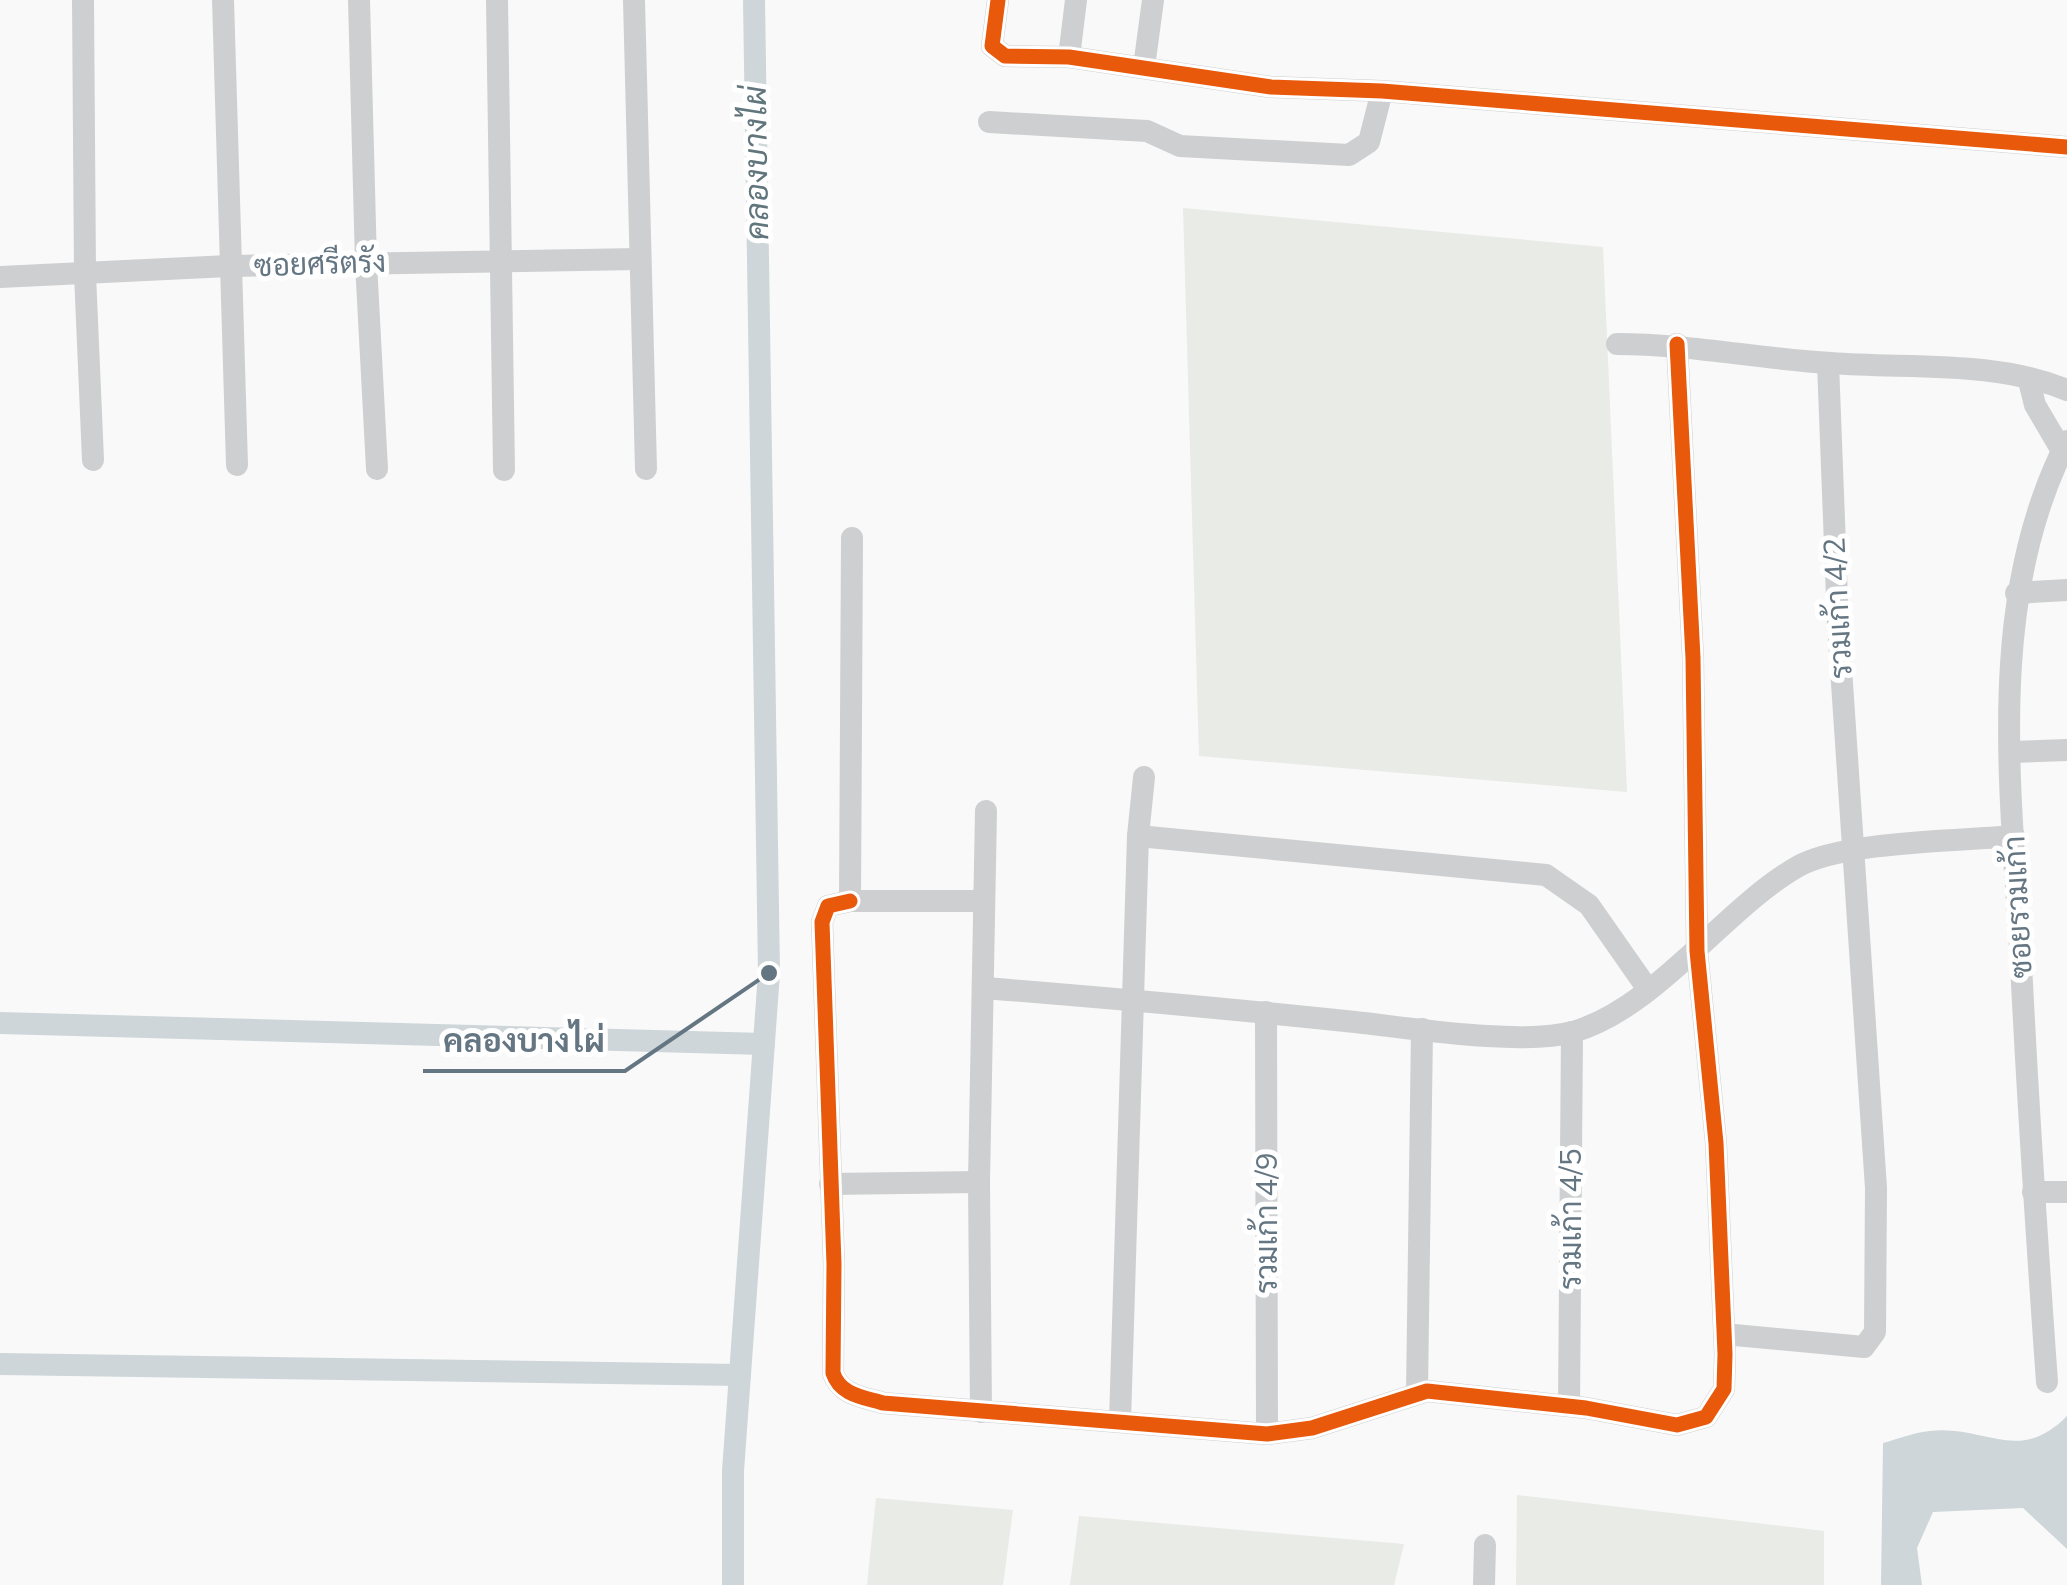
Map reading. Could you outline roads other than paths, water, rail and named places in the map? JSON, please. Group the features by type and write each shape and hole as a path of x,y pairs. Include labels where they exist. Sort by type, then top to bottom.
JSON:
{"street":[{"path":"82,0 85,274 93,460"},
{"path":"224,0 237,465"},
{"path":"359,0 366,263 377,469"},
{"path":"497,0 504,470"},
{"path":"634,0 646,468"},
{"path":"998,0 992,46 996,53 1069,57 1271,87 1382,91 2067,147"},
{"path":"1069,57 1076,0"},
{"path":"1144,67 1153,0"},
{"path":"990,122 1147,132 1180,146 1349,154 1369,142 1382,91"},
{"name":"ซอยศรีตรัง","path":"0,277 230,266 639,259"},
{"path":"1616,344 1677,344 1828,363 1996,371 2067,390"},
{"path":"982,901 850,901 828,906 822,922 837,1386 883,1402 1268,1434 1312,1428 1417,1393 1450,1390 1677,1424 1694,1423 1715,1408 1724,1389 1724,1334 1716,1143 1697,950 1693,658 1677,344"},
{"name":"รวมเก้า 4/2","path":"1724,1334 1864,1347 1876,1332 1876,1188 1853,852 1828,363"},
{"path":"2029,382 2035,405 2064,446"},
{"name":"ซอยรวมเก้า","path":"2047,1382 2055,1330 2033,1192 2012,752 2016,593 2037,504 2064,446"},
{"path":"850,901 852,538"},
{"path":"2016,593 2067,590"},
{"path":"2012,752 2067,750"},
{"path":"1120,1422 1138,836 1144,777"},
{"path":"981,1412 979,1182 986,810"},
{"path":"1138,836 1546,876 1588,905 1647,988"},
{"path":"985,988 1422,1029 1524,1035 1572,1032 1630,1004 1796,867 1853,852 2014,836"},
{"name":"รวมเก้า 4/9","path":"1266,1012 1268,1434"},
{"path":"1417,1393 1422,1029"},
{"name":"รวมเก้า 4/5","path":"1569,1406 1572,1032"},
{"path":"830,1184 979,1182"},
{"path":"2033,1192 2067,1192"},
{"path":"1484,1585 1485,1545"}],"waterway":[{"name":"คลองบางไผ่","path":"733,1585 733,1471 769,973 754,0"},
{"path":"0,1023 764,1044"},
{"path":"0,1364 740,1375"}],"place":[{"name":"คลองบางไผ่","path":"769,973"}]}
